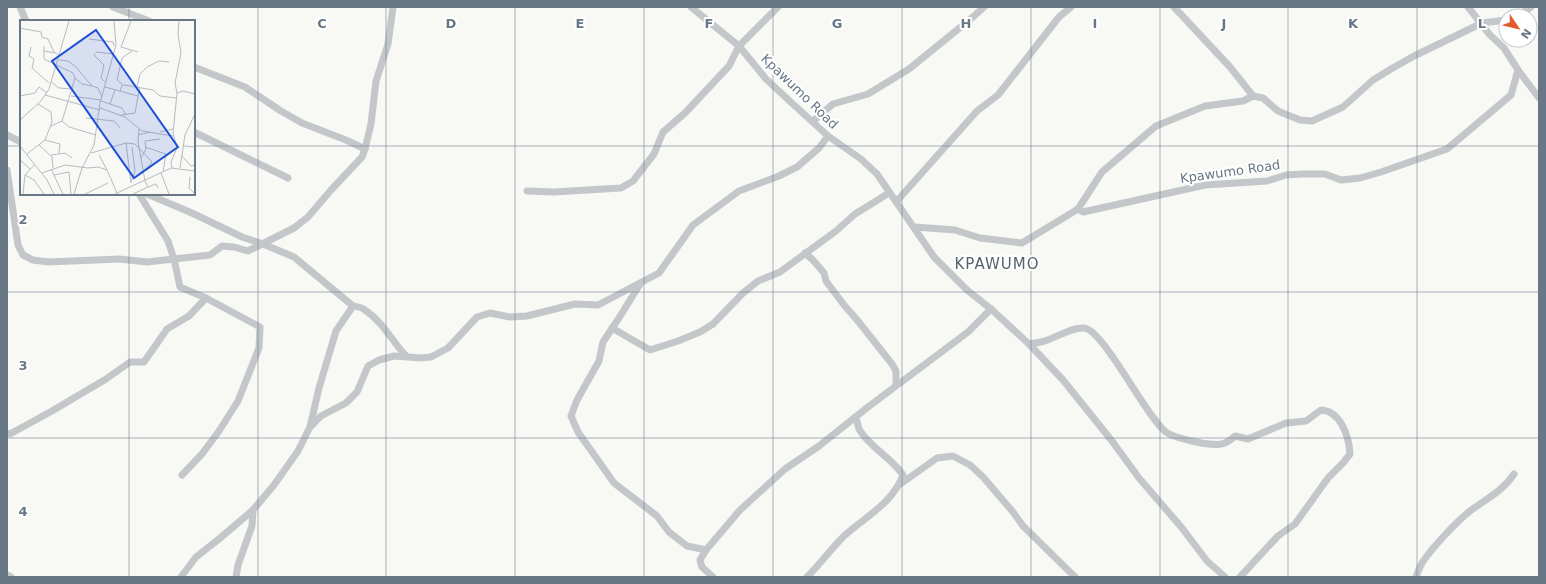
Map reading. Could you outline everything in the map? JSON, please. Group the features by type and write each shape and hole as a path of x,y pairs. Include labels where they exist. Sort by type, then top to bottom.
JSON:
{"street":[{"path":"20,7 26,20"},
{"path":"113,7 146,20"},
{"path":"7,170 18,245 23,254 33,260 55,262 119,260 147,262 210,255 222,246 234,247 248,251 294,228 308,217 362,157 371,124 376,81 388,44 392,7"},
{"name":"Kpawumo Road","path":"691,7 739,46 766,79 828,136 861,159 876,174 934,257 967,290 991,309 1029,344 1063,380 1112,441 1139,478 1182,528 1207,561 1225,577"},
{"path":"527,191 554,192 621,188 633,181 654,154 663,132 685,113 729,66 739,46 778,7"},
{"path":"813,121 833,104 868,94 909,69 984,7"},
{"path":"896,202 977,110 998,95 1059,17 1071,7"},
{"path":"1468,7 1490,35 1504,48 1539,98"},
{"path":"1177,8 1230,66 1253,96"},
{"path":"915,228 955,230 980,238 1022,242 1078,209 1102,172 1144,138 1156,126 1205,106 1243,101 1253,96 1263,98 1278,111 1285,114 1300,120 1312,121 1343,107 1373,80 1391,69 1482,23 1498,21"},
{"path":"195,67 245,87 302,123 365,149"},
{"name":"Kpawumo Road","path":"1078,209 1083,212 1205,185 1267,181 1286,175 1325,174 1342,180 1360,178 1381,172 1447,150 1511,95 1518,70"},
{"path":"195,132 288,178"},
{"path":"7,135 20,142"},
{"path":"310,427 321,416 346,403 357,392 368,366 379,360 394,356 420,358 431,357 448,348 477,317 490,313 510,317 527,316 575,304 598,305 659,273 694,225 739,191 779,176 797,167 819,148 828,136"},
{"path":"612,328 650,350 700,332 713,324 758,281 780,272 836,231 855,214 889,193"},
{"path":"140,195 168,241 174,259 180,287 206,298 260,327 259,348 238,401 202,454 182,475"},
{"path":"149,195 294,257 353,306 364,309 380,324 395,345 406,356"},
{"path":"805,253 824,273 826,281 892,364 896,371 896,385"},
{"path":"640,283 602,342 600,361 577,400 571,416 578,432 614,483 657,516 670,532 687,546 706,550"},
{"path":"7,433 10,434 52,411 106,379 130,362 144,362 167,329 188,316 206,298"},
{"path":"181,577 196,556 219,539 252,510 274,485 298,451 310,427 319,388 336,331 353,306"},
{"path":"713,577 702,567 700,560 706,550 740,510 785,469 819,446 896,385 968,332 991,309"},
{"path":"1029,344 1041,342 1074,330 1085,328 1092,332 1103,344 1153,418 1167,432 1190,441 1214,445 1227,443 1235,436 1248,439 1286,423 1306,421 1321,410 1326,410 1336,417 1346,433 1350,454 1344,463 1328,478 1295,524 1278,536 1240,577"},
{"path":"856,417 860,429 900,471 902,475 899,485"},
{"path":"807,577 818,567 844,537 882,505 899,485 937,458 953,456 970,465 983,477 1023,526 1075,577"},
{"path":"1416,577 1423,562 1438,543 1469,512 1508,483 1514,474"},
{"path":"236,577 238,565 252,526 252,510"},
{"path":"7,575 11,577"}],"district":[{"name":"KPAWUMO","path":"997,264"}]}
